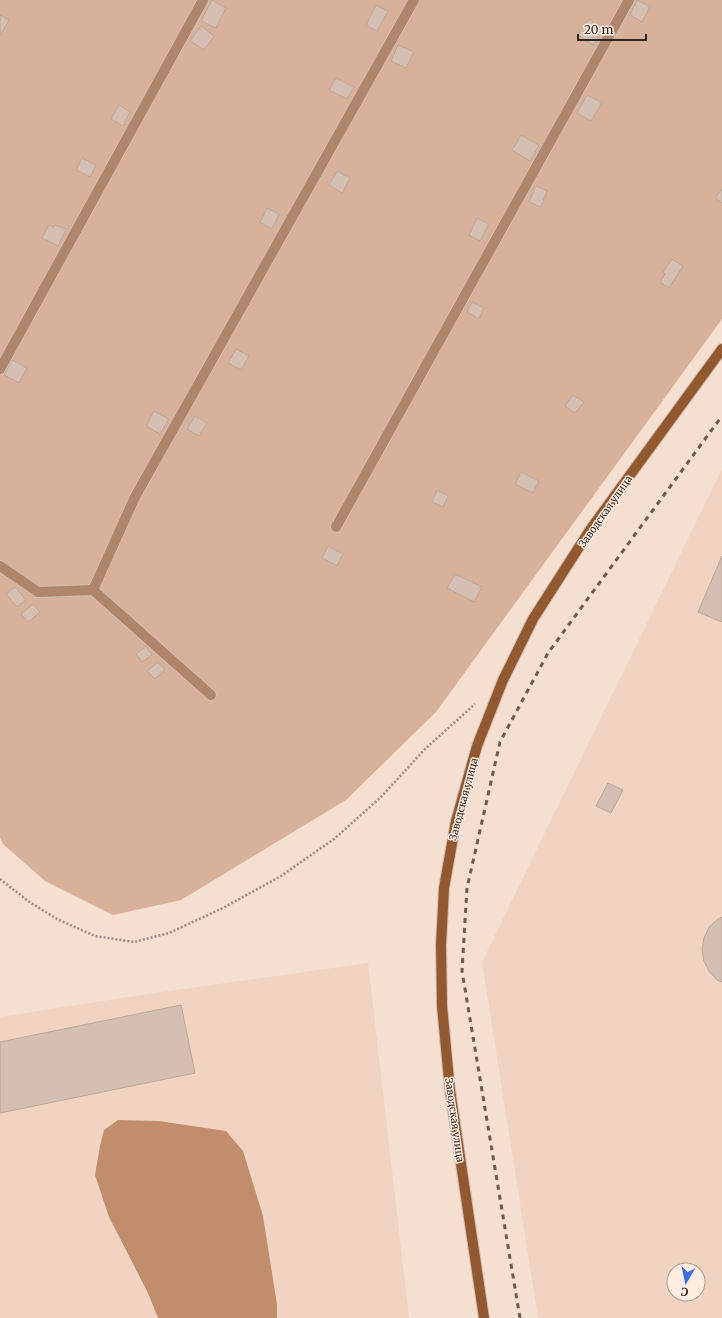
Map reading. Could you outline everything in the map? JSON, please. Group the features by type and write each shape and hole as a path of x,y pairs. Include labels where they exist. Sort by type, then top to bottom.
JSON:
{"street":[{"name":"Заводская улица","path":"484,1318 450,1090 442,1006 440,945 444,888 456,821 477,746 503,680 533,619 590,530 722,348"}],"lane":[{"path":"0,369 203,0"},
{"path":"93,590 139,490 414,0"},
{"path":"336,527 629,0"},
{"path":"0,566 38,592 93,590 211,695"}],"path":[{"path":"0,879 28,901 57,920 95,936 134,942 169,933 223,908 280,876 334,839 381,797 425,749 479,700"}],"shaded area":[{"path":"0,0 722,0 722,319 436,712 346,800 181,900 113,915 45,881 3,844 0,837"},
{"path":"722,469 722,1318 538,1318 482,962"},
{"path":"368,963 409,1318 0,1318 0,1017 128,997"},
{"path":"118,1120 159,1121 226,1131 243,1151 263,1216 277,1305 277,1318 158,1318 148,1293 109,1217 95,1175 104,1130"}],"building":[{"path":"212,0 226,8 216,28 201,21"},
{"path":"637,0 650,7 642,22 630,15"},
{"path":"376,5 388,11 377,31 366,25"},
{"path":"0,15 9,20 0,36"},
{"path":"589,19 604,30 593,45 578,35"},
{"path":"201,26 214,36 204,50 190,41"},
{"path":"398,45 414,52 406,68 391,61"},
{"path":"336,78 354,87 347,99 329,90"},
{"path":"587,95 602,103 591,121 577,113"},
{"path":"119,105 130,112 123,126 111,119"},
{"path":"521,135 539,145 530,161 512,150"},
{"path":"82,158 96,165 90,177 76,170"},
{"path":"337,171 350,178 342,193 329,185"},
{"path":"536,186 547,191 541,207 529,202"},
{"path":"722,189 722,203 715,198"},
{"path":"267,208 279,214 272,229 260,222"},
{"path":"477,218 489,224 480,241 469,235"},
{"path":"49,225 54,227 55,225 66,229 58,246 42,238"},
{"path":"672,259 683,266 669,288 660,282 665,274 663,272"},
{"path":"472,302 484,308 479,319 467,312"},
{"path":"236,349 249,356 241,370 228,363"},
{"path":"12,360 27,368 19,383 4,375"},
{"path":"573,395 584,402 575,413 565,406"},
{"path":"154,411 169,419 160,434 146,426"},
{"path":"195,416 207,423 199,436 187,429"},
{"path":"521,472 539,481 533,493 515,484"},
{"path":"437,490 448,496 443,507 432,502"},
{"path":"328,546 343,554 337,566 322,558"},
{"path":"722,556 722,622 698,612"},
{"path":"455,574 482,587 474,602 447,588"},
{"path":"15,587 26,600 17,607 6,594"},
{"path":"33,604 40,612 28,622 21,614"},
{"path":"146,646 152,655 142,662 136,654"},
{"path":"158,662 165,670 155,679 147,671"},
{"path":"608,783 623,790 611,813 596,806"},
{"path":"722,917 722,982 717,980 709,971 704,961 702,949 704,938 709,927"},
{"path":"181,1005 195,1073 0,1113 0,1042"}],"railway":[{"path":"520,1318 462,971 467,888 500,742 548,653 722,416"}]}
